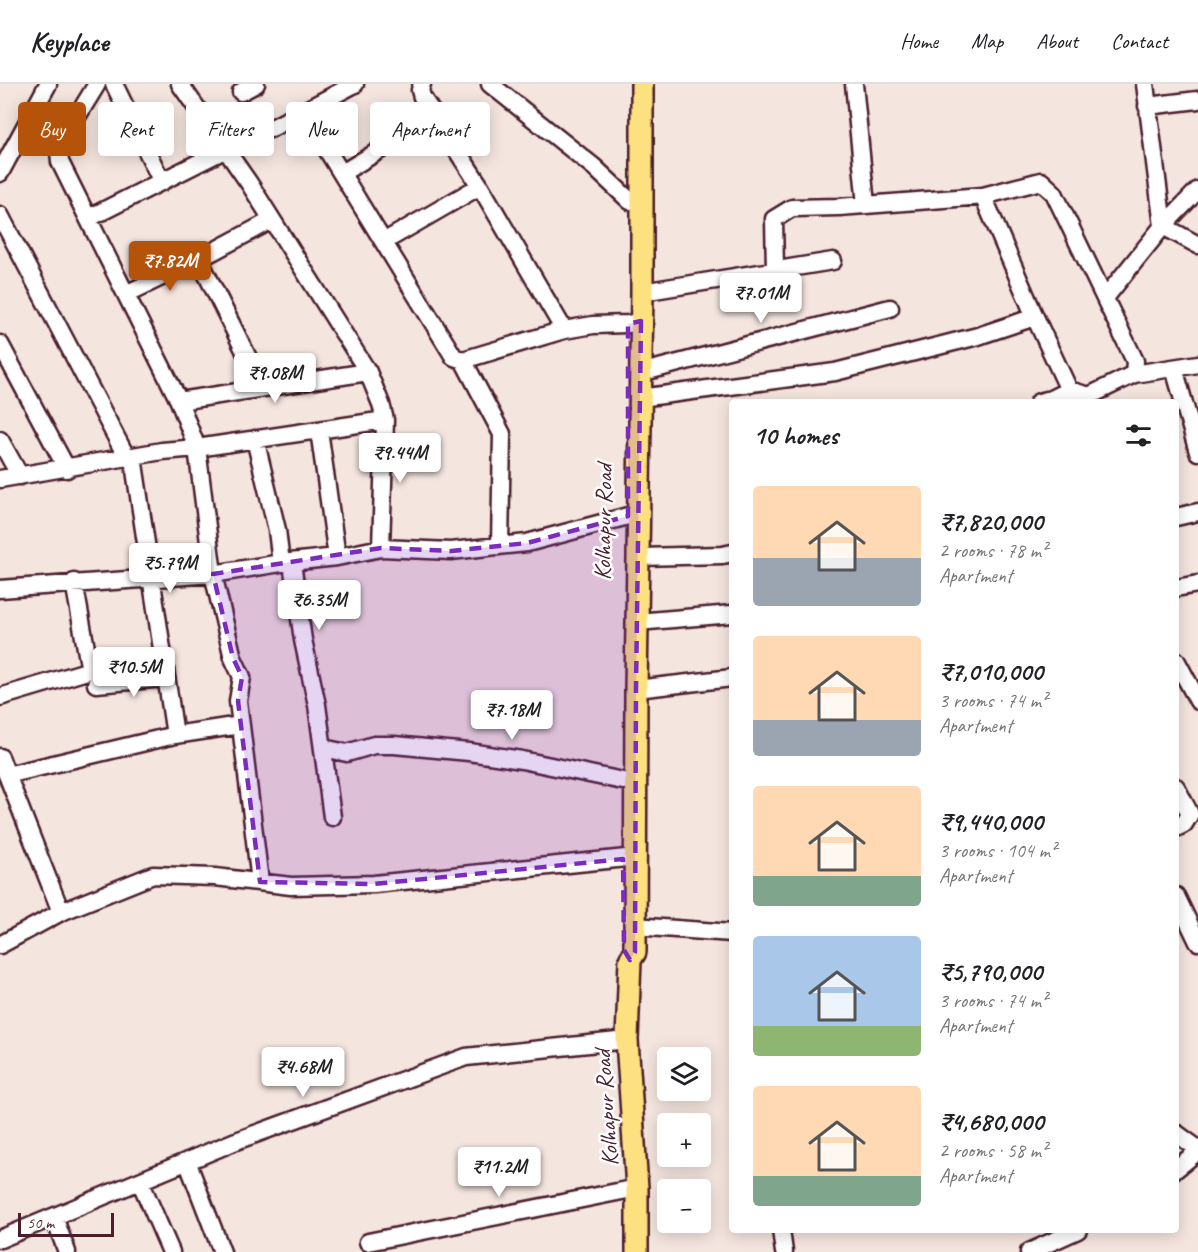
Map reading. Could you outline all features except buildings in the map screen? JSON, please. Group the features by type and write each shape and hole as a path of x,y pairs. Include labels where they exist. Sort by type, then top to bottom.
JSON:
{"main road":[{"name":"Kolhapur Road","path":"630,960 624,950 636,690 640,398 631,261 631,84"},
{"name":"Kolhapur Road","path":"637,1252 637,1188 627,1040 630,960 635,952 630,858 622,781 635,322 642,292 642,84"}],"street":[{"path":"0,173 48,84"},
{"path":"97,84 64,138 59,151 60,162 179,401 197,448 213,574 233,658 242,677 237,701 260,882"},
{"path":"114,84 162,182"},
{"path":"180,84 193,102"},
{"path":"274,127 355,84"},
{"path":"422,84 420,90 426,102"},
{"path":"491,84 560,142 594,167 630,201"},
{"path":"854,84 866,205"},
{"path":"1145,84 1162,226"},
{"path":"1147,106 1198,100"},
{"path":"89,219 212,156"},
{"path":"231,156 368,372 381,404 385,420 381,548"},
{"path":"331,156 454,357 463,360 564,330 635,322"},
{"path":"342,173 370,156"},
{"path":"460,156 564,330"},
{"path":"775,270 774,219 792,208 982,196 1041,182 1054,193 1105,298 1135,361 1134,374"},
{"path":"385,241 480,186"},
{"path":"1105,298 1162,226 1198,190"},
{"path":"982,196 1069,390"},
{"path":"0,215 130,457 175,735"},
{"path":"126,294 272,220"},
{"path":"1162,226 1198,246"},
{"path":"199,259 263,388"},
{"path":"642,292 832,261"},
{"path":"640,373 890,308"},
{"path":"640,398 835,372 978,336 1035,317"},
{"path":"0,344 67,469"},
{"path":"463,360 502,434 500,546"},
{"path":"1051,399 1069,390 1089,396 1111,394 1134,374 1198,364"},
{"path":"1174,368 1197,442"},
{"path":"179,401 368,372"},
{"path":"0,479 162,451 197,448 385,420"},
{"path":"319,430 337,557"},
{"path":"255,439 286,563 317,705 332,817"},
{"path":"0,440 20,476"},
{"path":"1179,516 1198,512"},
{"path":"0,589 213,574 337,557 381,548 451,551 527,543 628,516"},
{"path":"639,557 729,554"},
{"path":"0,697 87,671 89,665 74,582"},
{"path":"1179,587 1198,584"},
{"path":"637,622 729,614"},
{"path":"1179,666 1198,701"},
{"path":"96,684 166,678"},
{"path":"636,690 729,678"},
{"path":"7,775 175,735 240,725"},
{"path":"323,748 347,753 374,745 394,745 469,752 522,760 622,781"},
{"path":"0,757 61,912"},
{"path":"1179,792 1191,814 1184,824 1179,826"},
{"path":"0,945 61,912 153,875 215,877 291,886 374,884 630,858"},
{"path":"1179,902 1198,942"},
{"path":"634,926 729,933"},
{"path":"0,1239 236,1141 466,1058 627,1040"},
{"path":"1179,1135 1198,1150 1179,1166"},
{"path":"187,1161 222,1252"},
{"path":"140,1181 171,1252"},
{"path":"368,1242 637,1188"},
{"path":"54,1217 68,1252"},
{"path":"781,1233 784,1252"},
{"path":"1029,1252 1071,1233"}],"highlighted area":[{"path":"641,321 636,689 635,952 630,960 624,950 623,859 374,884 260,882 238,701 242,677 233,658 213,574 381,548 451,551 527,543 628,516 628,324"}]}
